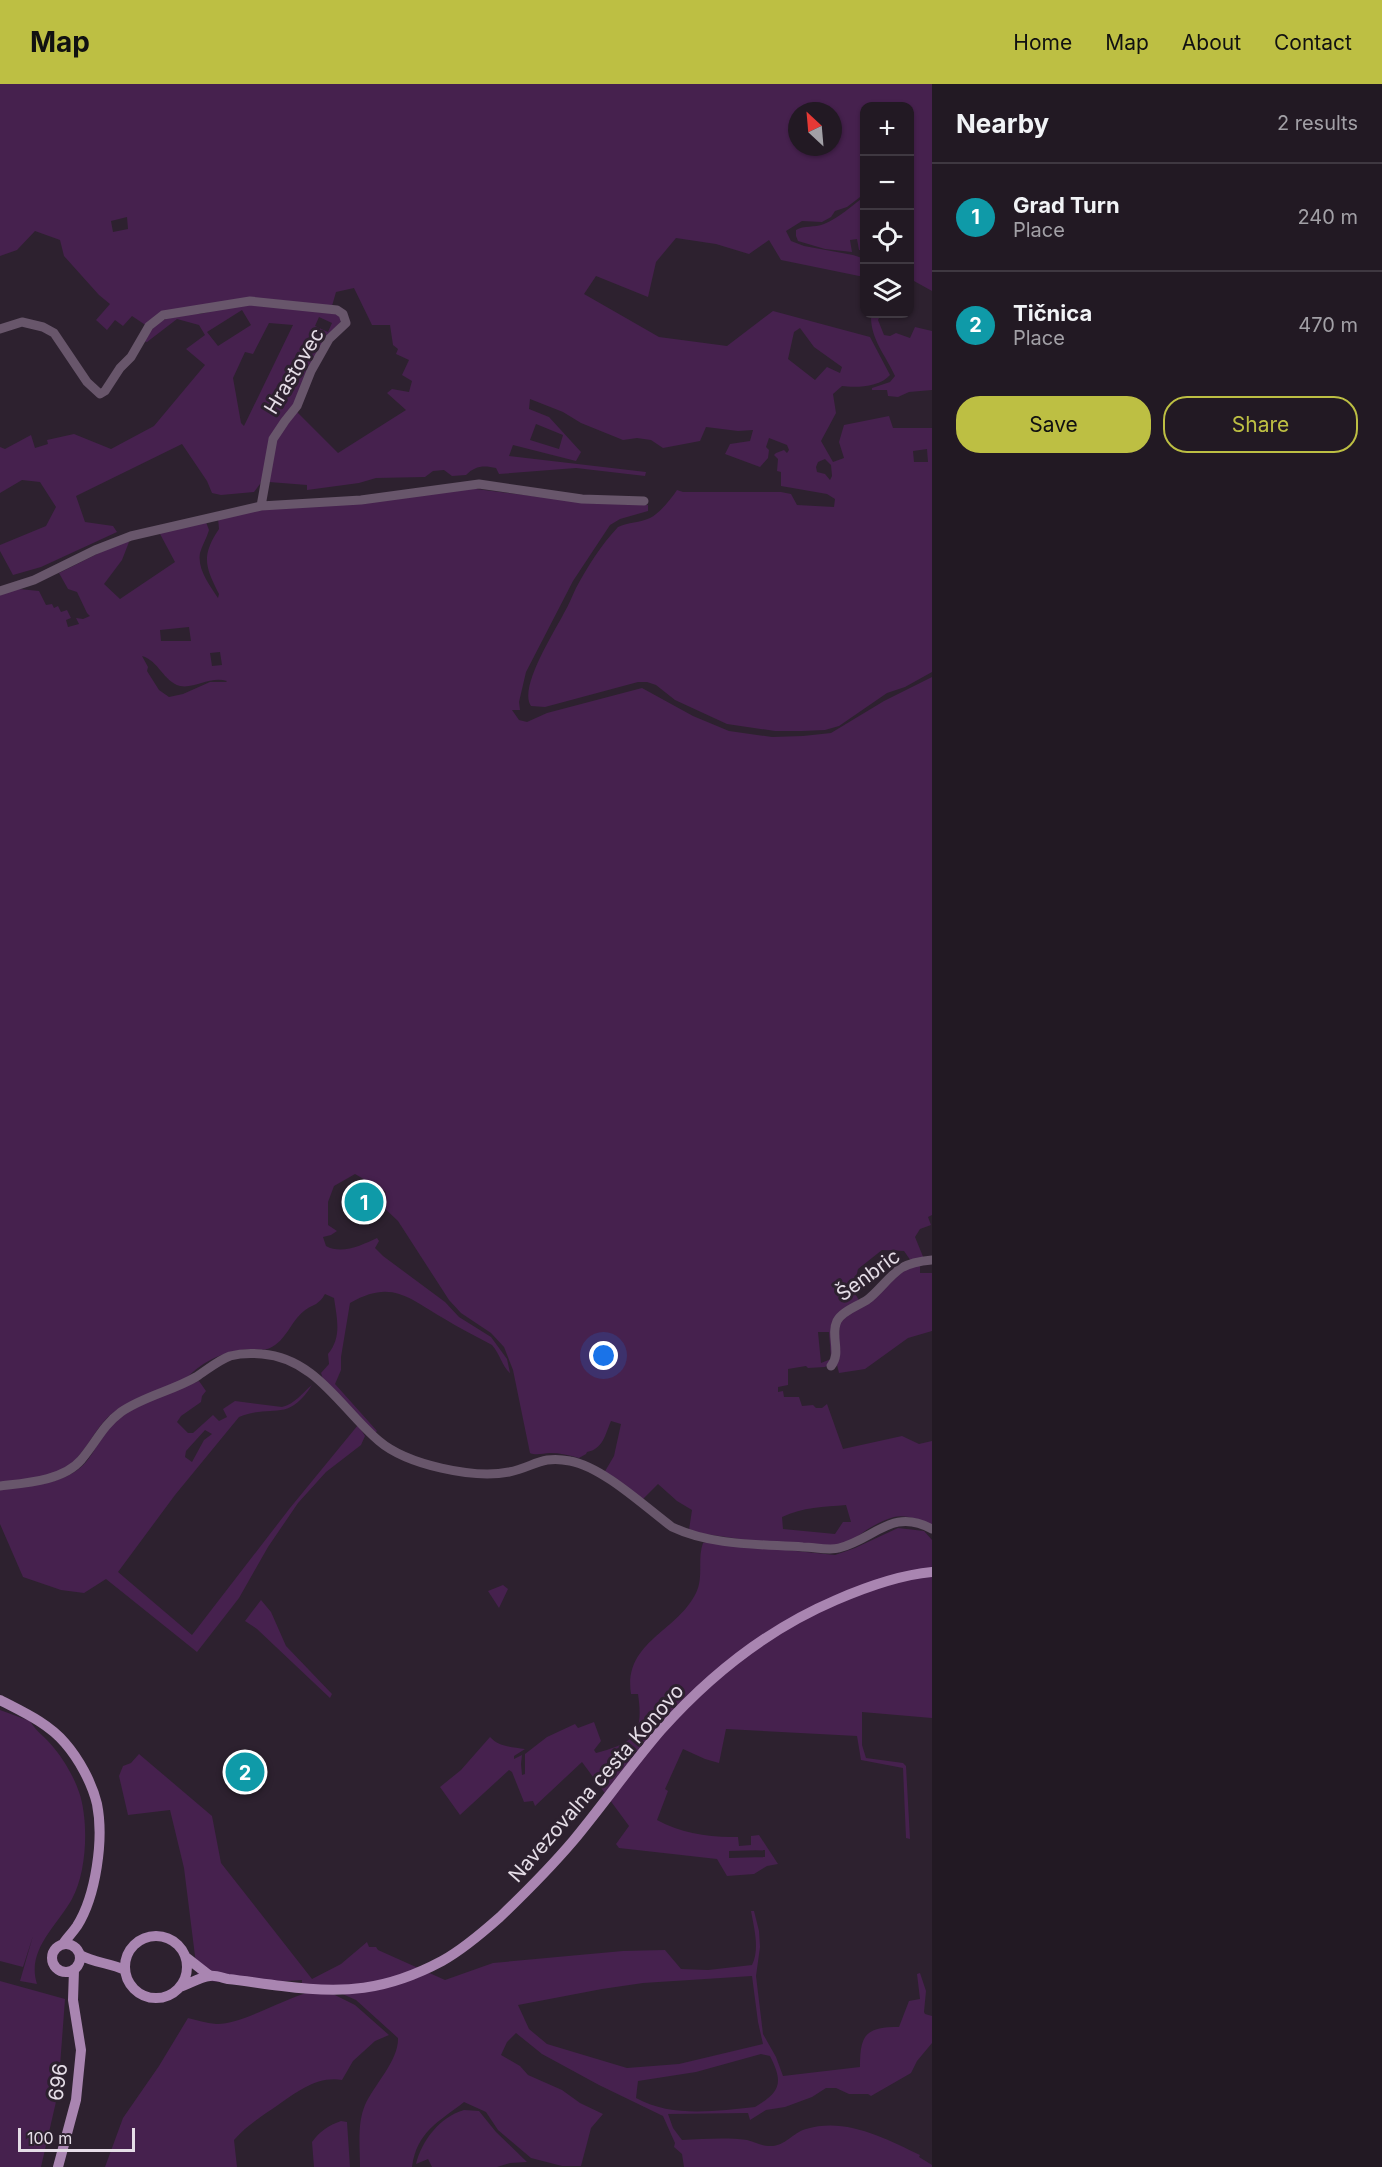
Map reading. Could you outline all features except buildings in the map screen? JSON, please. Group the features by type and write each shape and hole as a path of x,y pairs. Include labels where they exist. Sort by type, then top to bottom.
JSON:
{"main road":[{"name":"Navezovalna cesta Konovo","path":"125,1970 134,1989 152,1998 172,1994 180,1987 210,1976 285,1987 345,1991 388,1984 417,1974 444,1960 484,1930 528,1891 572,1842 661,1730 696,1694 730,1664 768,1635 810,1611 887,1581 932,1572"},
{"name":"696","path":"0,1700 38,1720 65,1743 83,1768 97,1804 100,1855 88,1902 77,1926 63,1944 55,1949 52,1958 73,2000"},
{"name":"696","path":"58,2167 76,2100 81,2050 73,2000 78,1960 77,1926"},
{"name":"Navezovalna cesta Konovo","path":"112,1964 136,1943 155,1935 175,1941 186,1958 210,1976"},
{"path":"63,1944 72,1944 78,1960"},
{"path":"78,1960 112,1964 125,1970 129,1951"},
{"path":"180,1987 188,1968 186,1958"},
{"path":"59,1971 69,1972 78,1960"}],"street":[{"name":"Hrastovec","path":"0,329 22,322 44,327 54,333 87,382 100,394 105,391 120,368 131,357 149,326 163,315 250,301 337,310 343,314 346,323 329,339 311,370 297,406 273,439 261,506"},
{"path":"0,591 34,580 95,550 131,536 261,506 361,500 478,484 582,499 644,501"},
{"name":"Šenbric","path":"831,1366 836,1355 835,1328 841,1316 868,1299 900,1269 912,1263 932,1260"},
{"path":"0,1486 28,1482 66,1472 79,1462 107,1424 122,1411 195,1377 231,1356 248,1353 269,1355 298,1364 313,1374 381,1443 404,1458 465,1472 498,1474 513,1472 550,1458 573,1461 600,1472 672,1527 684,1533 733,1542 838,1549 895,1521 921,1523 932,1529"}],"shaded area":[{"path":"0,84 932,84 932,291 914,281 914,102 860,102 860,197 847,207 835,211 831,217 822,222 802,221 786,231 791,241 804,246 860,257 860,276 781,260 769,240 749,254 716,244 676,238 656,262 648,297 596,276 584,294 659,337 727,346 773,311 870,337 890,375 880,382 861,387 842,386 833,394 836,413 821,441 833,462 844,458 839,442 844,425 889,416 893,428 932,428 932,672 905,687 887,693 839,726 825,730 775,731 727,724 675,700 656,685 647,682 638,682 545,707 531,706 528,698 529,686 539,660 585,572 600,548 618,527 654,516 677,490 683,492 781,492 791,494 797,505 834,507 835,499 827,494 781,486 781,472 777,471 778,459 774,455 784,450 787,453 789,450 787,445 769,438 766,447 769,450 768,458 760,467 725,454 730,444 750,441 753,430 738,431 706,427 700,441 663,448 651,440 637,438 623,440 530,399 529,409 549,417 581,452 576,461 513,445 509,456 646,472 645,476 576,468 499,474 496,468 483,467 476,468 466,475 452,476 444,470 433,471 425,477 376,478 359,483 307,490 307,485 269,482 276,439 296,411 338,453 406,410 387,393 392,389 409,392 412,381 402,375 409,360 396,354 398,349 393,345 390,325 372,325 354,288 336,292 332,306 269,299 191,310 147,326 132,316 123,326 115,320 107,330 96,320 110,304 64,256 60,240 35,231 17,250 0,256","holes":["127,217 128,229 113,232 111,221","800,328 814,347 842,367 840,373 827,367 815,380 788,359 794,332","536,424 563,435 559,449 530,440","927,449 928,462 914,462 913,451","825,459 831,465 830,480 825,474 817,472 818,462"]},
{"path":"860,200 860,250 857,239 850,240 852,252 825,249 798,241 796,230 820,225 840,215"},
{"path":"248,303 338,314 342,319 300,396 283,419 263,480 254,492 221,495 212,493 207,481 182,444 76,496 85,522 113,526 117,532 41,567 13,575 0,551 0,545 46,526 56,507 40,482 22,480 0,493 0,447 5,449 31,435 35,448 48,444 47,440 74,434 111,449 154,426 205,365 186,349 205,335 199,325 177,319 147,342 142,341 160,320 178,314 200,314","holes":["242,310 251,325 218,346 207,332","319,317 332,323 328,332 315,326","269,323 293,325 244,426 241,423 233,378 245,352 253,354"]},
{"path":"871,318 879,318 884,335 890,336 896,333 910,338 915,327 932,331 932,390 909,392 898,397 888,396 887,390 872,390 872,388 890,382 895,376 876,339"},
{"path":"460,487 590,503 648,505 648,511 620,519 610,525 573,581 526,672 519,702 520,710 512,710 519,720 527,722 547,713 642,688 693,716 729,731 772,737 831,733 884,701 932,677 932,1215 928,1217 931,1225 920,1229 915,1237 924,1259 911,1261 904,1251 882,1250 858,1269 853,1290 860,1302 840,1314 831,1363 825,1367 808,1368 806,1366 788,1369 788,1385 778,1387 778,1392 783,1391 784,1397 799,1397 802,1406 813,1405 816,1408 822,1408 827,1404 843,1449 902,1436 919,1444 932,1441 932,1525 918,1519 894,1517 871,1527 837,1553 705,1534 689,1530 692,1510 677,1501 658,1484 642,1500 604,1473 614,1456 621,1424 611,1421 600,1445 579,1458 557,1453 530,1453 513,1370 504,1347 491,1333 461,1313 449,1300 398,1221 381,1205 386,1192 355,1174 334,1186 328,1202 328,1225 337,1231 323,1237 326,1246 339,1250 358,1246 377,1238 379,1241 375,1248 383,1256 445,1302 459,1317 491,1337 507,1359 510,1373 492,1345 409,1298 389,1292 377,1292 365,1296 350,1303 341,1370 335,1384 377,1431 375,1433 323,1379 321,1373 329,1364 328,1354 337,1334 334,1298 325,1294 318,1303 299,1315 276,1345 266,1349 225,1354 208,1361 186,1379 115,1411 70,1465 42,1477 0,1484 0,593 19,589 39,591 46,605 52,604 54,608 58,606 61,612 67,610 71,618 66,620 68,627 79,624 76,618 83,619 90,616 77,592 68,589 59,573 127,539 129,542 122,560 104,584 120,599 175,562 159,532 206,522 209,530 200,553 200,565 218,598 219,594 208,568 207,554 219,529 218,518 262,510","holes":["189,627 191,641 161,641 160,630","220,652 222,665 212,666 210,653","142,656 153,662 169,680 180,686 191,686 215,680 227,681 210,682 183,694 169,697 159,690 147,671 148,667","818,1332 829,1332 831,1359 821,1363","846,1505 851,1522 843,1522 835,1534 783,1529 782,1517 806,1509"]},
{"path":"920,1264 920,1273 932,1273 932,1331 908,1338 865,1369 839,1373 837,1365 840,1320 903,1270"},
{"path":"199,1381 206,1391 201,1402 181,1416 177,1422 188,1433 193,1433 213,1415 219,1421 227,1417 223,1409 235,1401 287,1406 312,1385 303,1397 287,1409 251,1413 239,1417 175,1495 118,1572 192,1635 290,1508 358,1425 365,1436 361,1445 326,1472 298,1503 268,1547 239,1598 197,1652 106,1579 84,1593 61,1590 23,1577 0,1524 0,1489 46,1483 68,1476 86,1462 108,1428 121,1417 142,1404","holes":["205,1430 212,1434 204,1440 192,1462 185,1457 186,1451"]},
{"path":"898,1528 924,1531 932,1540 932,1718 862,1712 862,1745 866,1758 903,1763 906,1766 910,1839 906,1838 903,1768 861,1760 857,1736 726,1729 719,1763 683,1749 665,1789 668,1791 657,1820 696,1834 738,1837 739,1846 751,1845 751,1836 759,1835 778,1864 767,1866 754,1874 727,1876 717,1859 619,1848 616,1844 629,1826 582,1762 535,1806 533,1801 524,1802 512,1772 509,1770 460,1815 440,1787 461,1770 490,1737 502,1745 525,1749 514,1756 514,1759 522,1755 522,1775 525,1774 525,1754 547,1737 575,1724 578,1728 594,1722 601,1741 594,1750 596,1753 628,1741 634,1735 639,1719 638,1694 631,1694 631,1676 635,1662 643,1649 677,1618 696,1593 700,1581 700,1555 703,1543 835,1555","holes":["765,1850 765,1857 729,1858 729,1851"]},
{"path":"503,1585 508,1589 499,1608 488,1591"},
{"path":"261,1600 271,1612 286,1646 332,1694 330,1698 257,1629 245,1621"},
{"path":"0,1710 30,1721 51,1744 77,1786 84,1817 85,1846 81,1875 72,1899 39,1949 35,1972 37,1984 20,1981 33,1936 23,1967 0,1961"},
{"path":"139,1754 212,1816 221,1863 312,1979 341,1964 367,1942 369,1947 376,1947 378,1950 445,1980 493,1963 623,1951 665,1950 681,1969 708,1970 752,1965 756,1952 751,1911 754,1911 759,1931 760,1947 756,1976 763,2034 776,2057 783,2076 860,2067 861,2047 867,2035 879,2029 899,2027 909,2001 920,1999 917,1974 920,1973 926,1991 924,2012 932,2016 932,2043 917,2061 911,2073 871,2096 849,2094 836,2088 826,2088 812,2097 785,2107 766,2110 750,2120 748,2113 668,2114 673,2128 682,2140 714,2138 747,2140 766,2146 780,2144 806,2129 821,2126 850,2127 879,2136 920,2155 919,2157 932,2167 684,2167 682,2154 674,2147 675,2143 663,2116 542,2054 516,2033 507,2042 501,2055 520,2066 528,2075 562,2090 580,2103 603,2114 591,2128 581,2166 562,2166 531,2158 498,2130 486,2112 464,2102 430,2128 419,2144 412,2167 360,2167 362,2112 395,2055 398,2038 356,2000 338,1992 301,1991 302,1980 241,1984 198,1980 184,1868 170,1810 128,1815 119,1776 123,1766 131,1763","holes":["752,1976 763,2044 679,2064 627,2068 547,2044 529,2029 518,2005 643,1983","761,2054 770,2056 778,2080 770,2096 755,2107 679,2111 636,2098 638,2081 696,2072"]},
{"path":"0,1981 65,1999 58,2093 41,2167 0,2167"},
{"path":"310,1992 335,1995 355,2005 389,2035 375,2041 353,2061 342,2080 324,2080 308,2086 244,2130 234,2140 237,2167 105,2167 123,2118 159,2066 188,2018 212,2024 226,2023"},
{"path":"464,2110 479,2111 496,2132 527,2162 510,2163 497,2167 432,2167 428,2159 416,2164 427,2138 433,2131 447,2118"},
{"path":"341,2121 347,2122 350,2167 314,2167 312,2142 325,2129"}],"place":[{"name":"Grad Turn","path":"364,1202"},
{"name":"Tičnica","path":"245,1772"}]}
